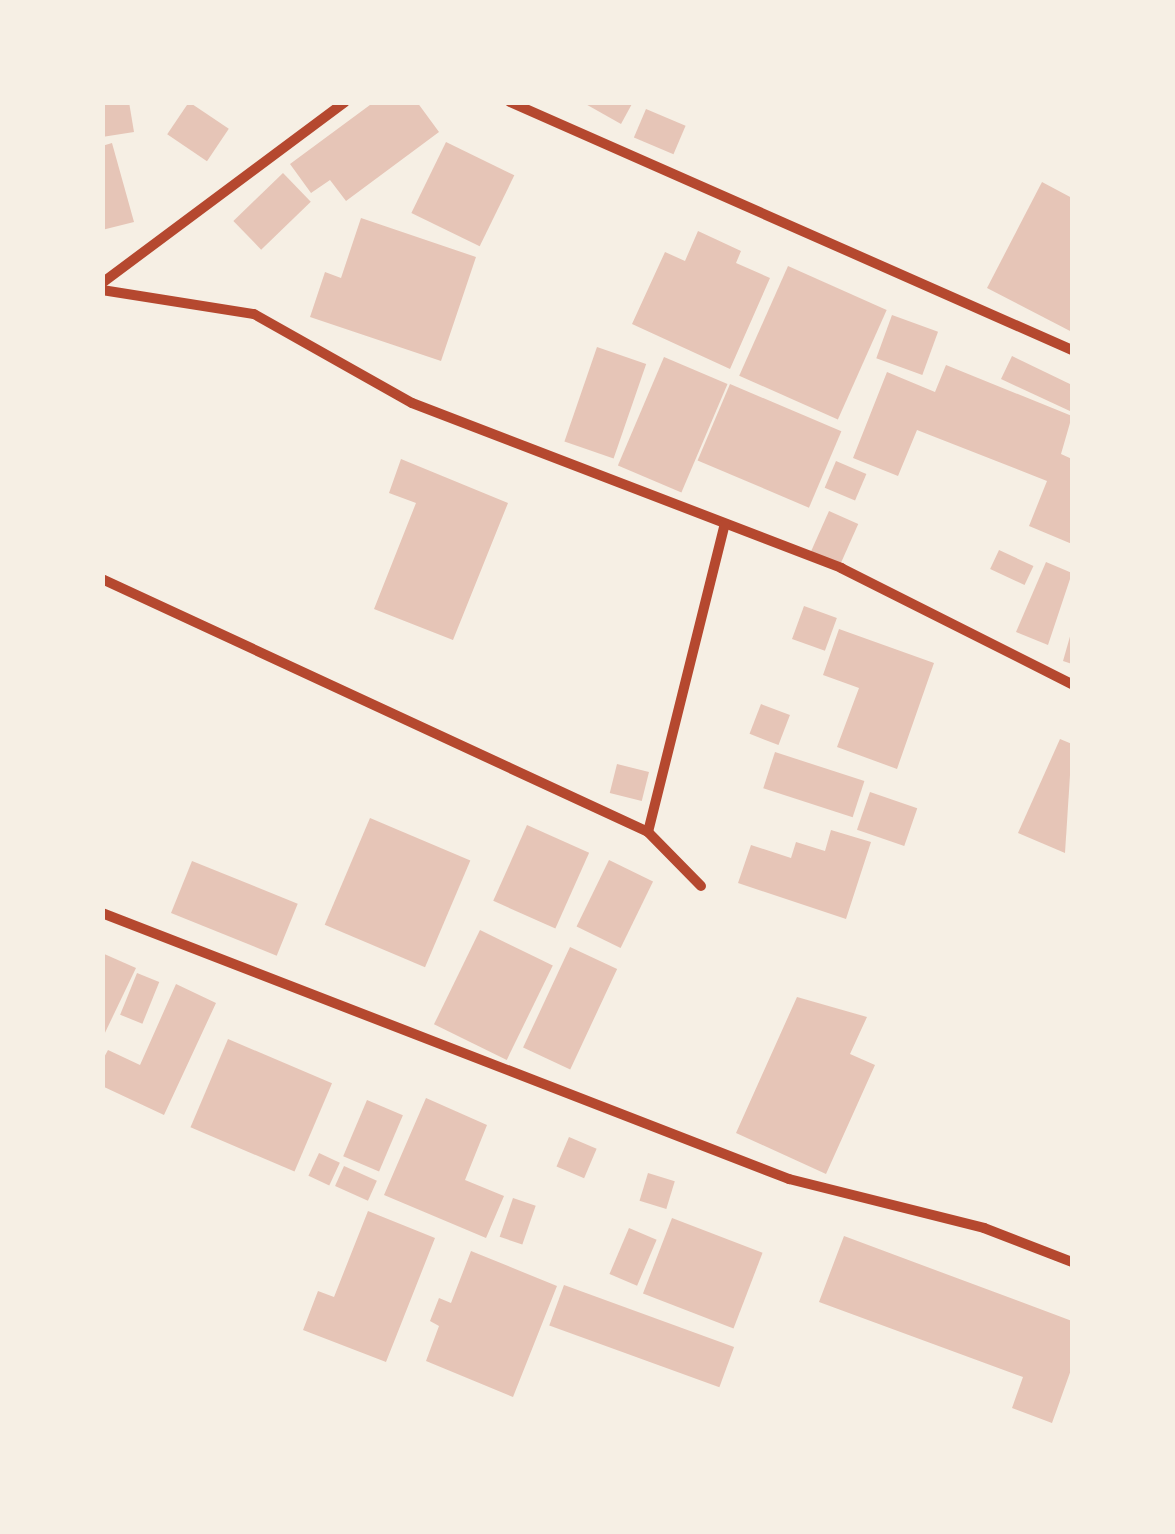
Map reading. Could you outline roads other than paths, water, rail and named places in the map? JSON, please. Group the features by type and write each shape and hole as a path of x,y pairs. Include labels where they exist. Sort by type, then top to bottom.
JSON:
{"street":[{"path":"102,286 345,102"},
{"path":"510,102 1072,350"},
{"path":"102,286 254,314 412,403 841,568 1072,684"},
{"path":"648,832 725,524"},
{"path":"102,579 648,832 701,886"},
{"path":"102,912 788,1179 984,1228 1072,1262"}]}
